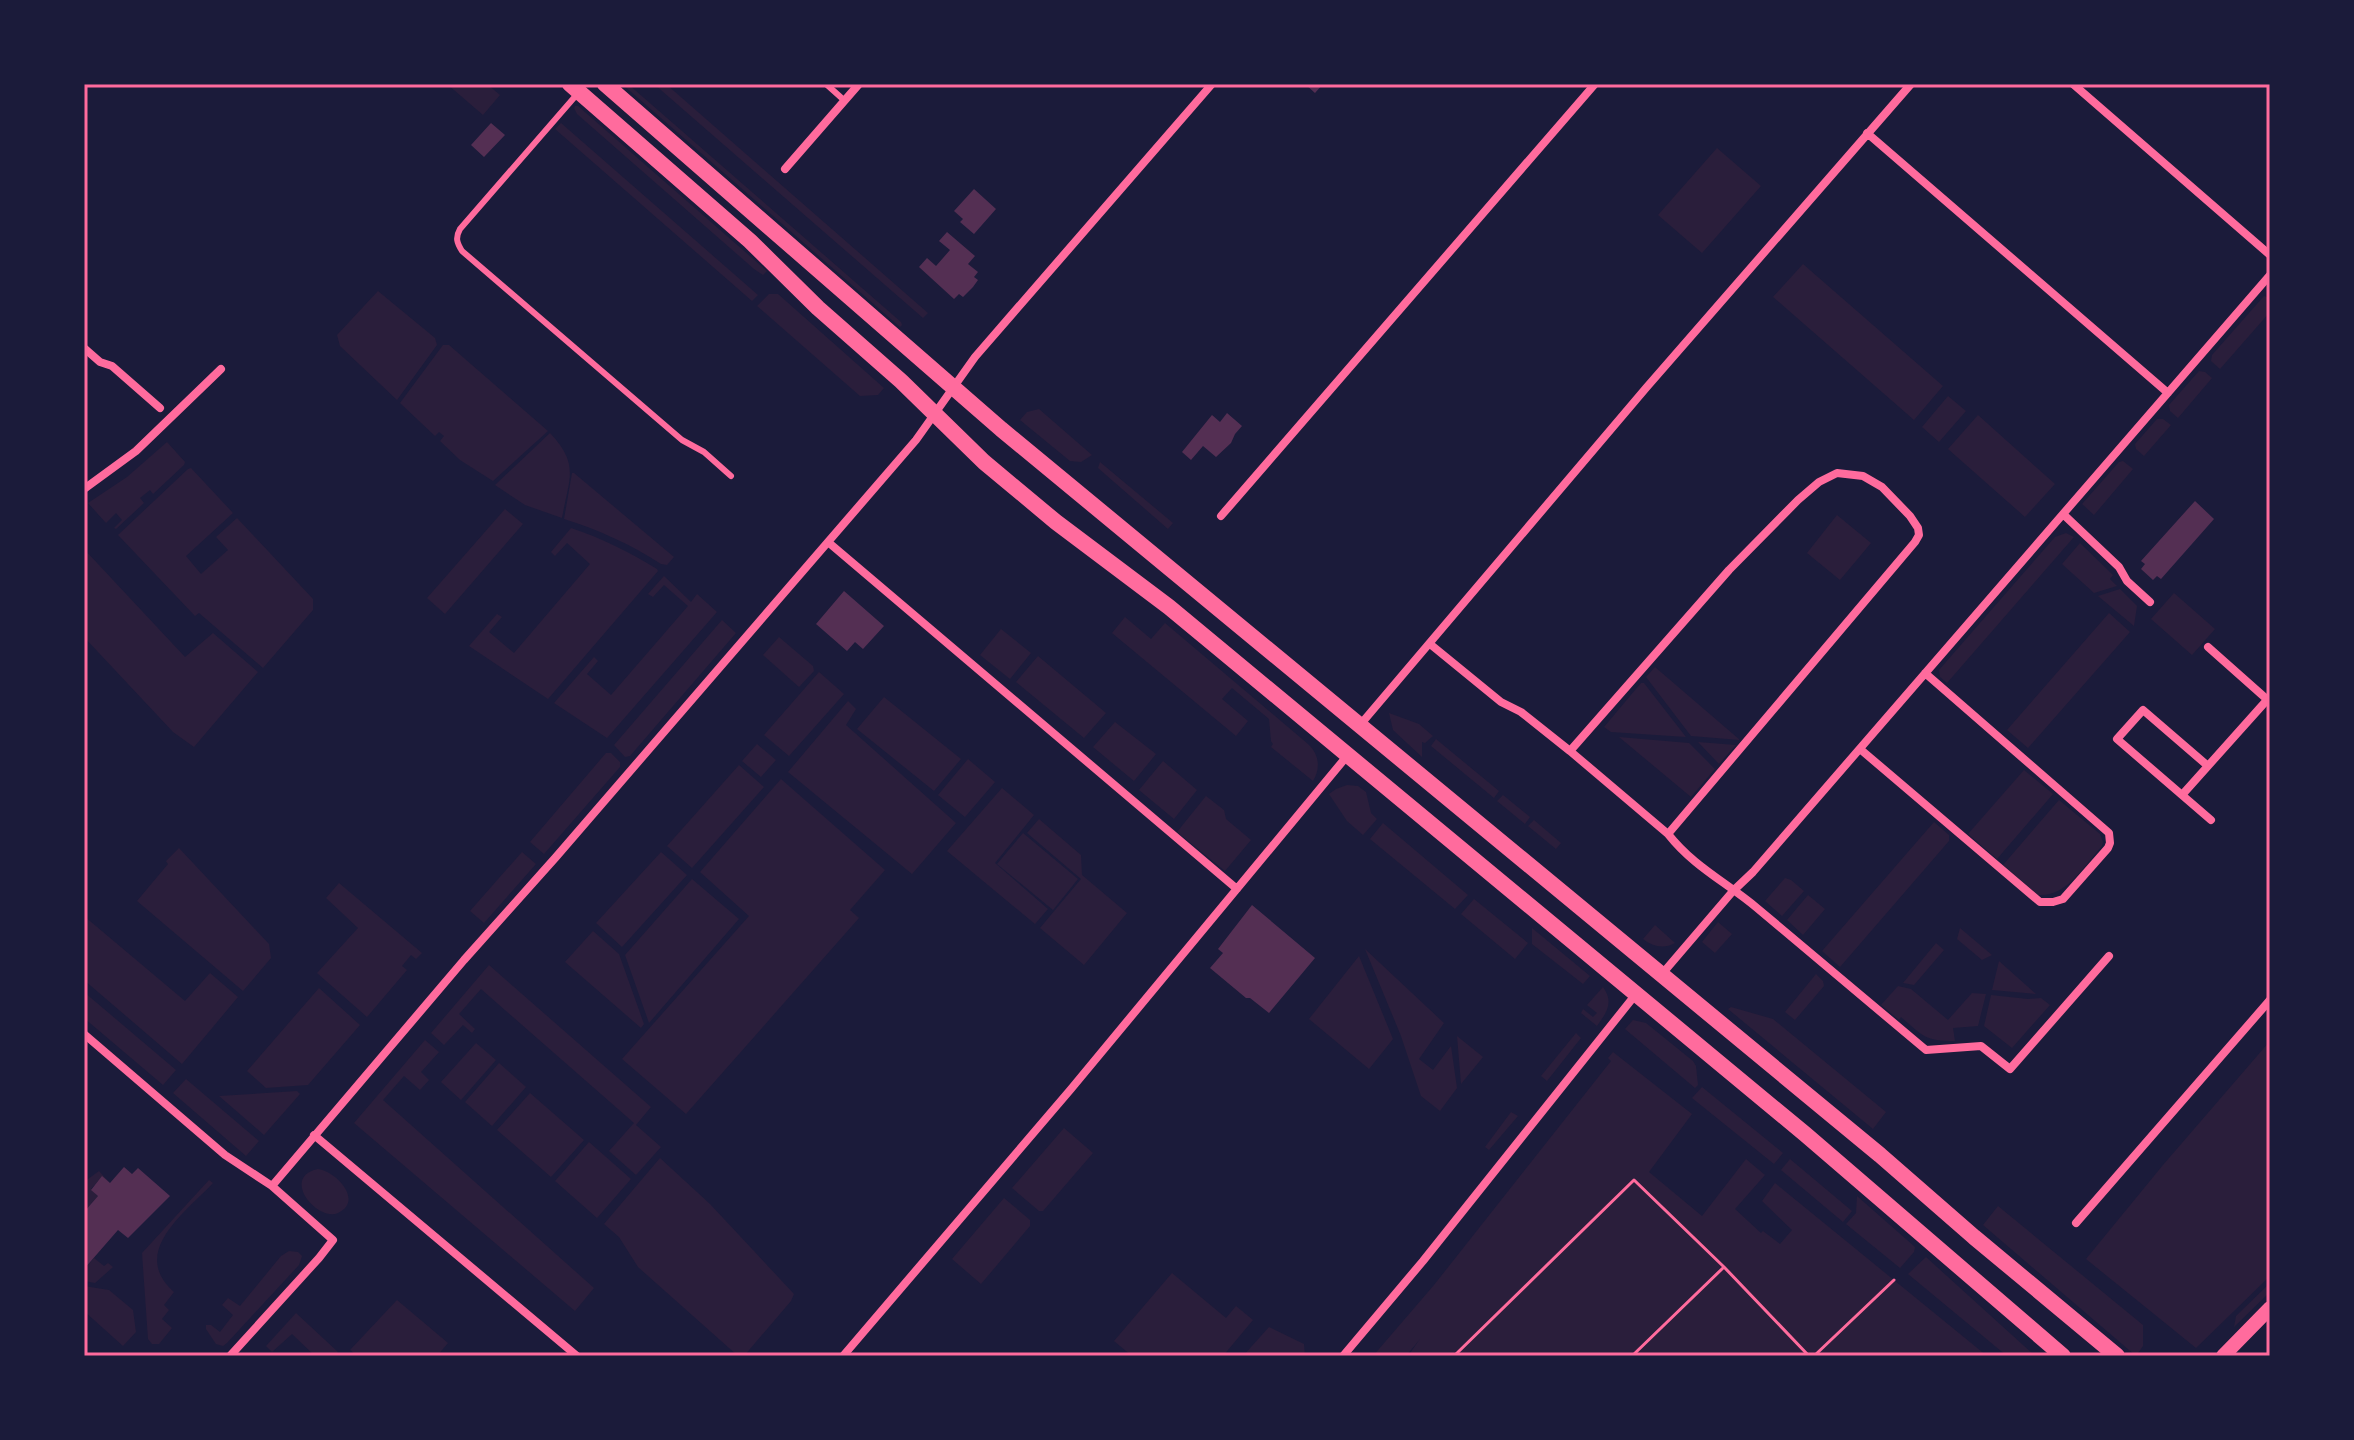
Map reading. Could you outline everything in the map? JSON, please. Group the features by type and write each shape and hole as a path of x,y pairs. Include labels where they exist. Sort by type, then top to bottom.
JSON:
{"main road":[{"path":"605,84 1001,429 1880,1155 2117,1356"},
{"path":"574,88 750,241 978,456 1056,522 1169,607 1636,994 1917,1228 2063,1356"}],"street":[{"path":"785,169 859,84"},
{"path":"272,1186 916,440 975,357 1212,84"},
{"path":"1221,516 1595,84"},
{"path":"1360,726 1646,388 1911,84"},
{"path":"2073,84 2270,255"},
{"path":"1867,133 2168,393"},
{"path":"1661,975 2270,275"},
{"path":"84,348 100,362 112,366 160,408"},
{"path":"84,489 129,457 221,369"},
{"path":"1570,751 1729,570 1819,482 1837,473 1851,473 1882,487 1915,523 1919,535 1915,542 1668,834"},
{"path":"2063,514 2119,567 2127,581 2150,602"},
{"path":"828,542 1237,889"},
{"path":"1430,644 1501,702 1521,712 1570,751 1668,834 1680,849 1716,880 1756,908 1926,1050 1981,1046 2010,1069 2109,956"},
{"path":"2182,795 2269,701 2208,647"},
{"path":"1860,749 2036,900 2045,903 2063,899 2108,848 2109,833 1925,673"},
{"path":"2208,766 2143,710 2117,739 2211,820"},
{"path":"843,1356 1071,1089 1347,756"},
{"path":"1343,1356 1423,1261 1636,994"},
{"path":"2076,1223 2270,1000"},
{"path":"84,1034 225,1155 272,1186 333,1240 230,1356"},
{"path":"314,1135 577,1356"},
{"path":"2223,1356 2270,1308"}],"lane":[{"path":"826,84 845,101"},
{"path":"574,88 460,229 457,235 459,245 462,251 682,440 704,452 731,476"}],"path":[{"path":"1454,1356 1634,1180 1811,1356 1894,1280"},
{"path":"1632,1356 1724,1267"}],"shaded area":[{"path":"447,84 487,84 500,95 483,115"},
{"path":"622,84 628,84 902,325 900,327"},
{"path":"654,84 666,84 928,313 923,318"},
{"path":"575,106 767,271 763,275 754,269 577,114"},
{"path":"561,123 758,295 752,301 555,129"},
{"path":"1717,148 1761,186 1702,253 1658,215"},
{"path":"1803,264 1943,386 1914,420 1773,297"},
{"path":"378,291 435,338 437,345 397,400 340,346 337,335"},
{"path":"769,294 778,294 884,388 878,395 860,396 757,306"},
{"path":"2264,296 2270,298 2270,312 2220,369 2211,361 2212,355"},
{"path":"443,345 449,345 548,431 493,481 460,460 440,441 444,436 439,432 435,436 400,403"},
{"path":"2199,371 2212,378 2178,418 2170,411 2169,405"},
{"path":"1948,396 1966,411 1939,442 1922,427"},
{"path":"1039,409 1092,455 1081,462 1070,461 1020,420 1027,412"},
{"path":"1978,415 2055,484 2025,517 1948,449"},
{"path":"2157,419 2171,425 2144,456 2135,444"},
{"path":"550,433 569,463 562,518 525,505 495,485"},
{"path":"167,442 185,462 184,465 153,494 150,490 140,498 144,503 116,529 122,520 116,513 106,523 88,503 127,477"},
{"path":"2123,461 2133,469 2094,515 2082,504"},
{"path":"1100,462 1173,523 1168,529 1098,468"},
{"path":"191,468 233,513 186,556 201,574 228,550 216,537 237,518 313,599 313,610 263,668 199,613 195,616 118,535"},
{"path":"572,473 674,557 667,565 614,538 564,519"},
{"path":"505,509 523,524 445,614 427,598"},
{"path":"1837,515 1871,543 1840,580 1807,553"},
{"path":"571,528 615,546 658,571 548,699 469,646 497,614 502,617 489,632 514,653 590,564 567,543 555,556 551,552"},
{"path":"2066,533 2074,537 1947,683 1940,677 1939,670 2055,537"},
{"path":"2080,543 2113,575 2110,579 2117,586 2094,593 2062,564"},
{"path":"84,549 185,657 213,633 258,672 194,747 173,732 84,637"},
{"path":"664,576 691,602 697,594 717,612 607,738 554,703 594,657 598,661 587,674 611,695 688,606 664,585 653,597 648,594"},
{"path":"2120,589 2137,606 2134,626 2098,596"},
{"path":"2174,593 2215,629 2192,655 2151,619"},
{"path":"2109,613 2130,632 2028,748 2007,730"},
{"path":"1125,617 1151,639 1165,623 1308,744 1318,761 1313,781 1271,747 1269,719 1232,688 1222,699 1248,721 1236,736 1112,633"},
{"path":"722,620 736,633 630,756 625,757 614,745"},
{"path":"1001,629 1031,653 1010,679 980,655"},
{"path":"779,637 813,666 814,671 799,687 763,655"},
{"path":"1038,656 1106,713 1084,738 1016,682"},
{"path":"1655,667 1740,740 1691,736 1646,677"},
{"path":"819,672 844,694 789,756 764,735"},
{"path":"1641,683 1686,737 1611,732 1604,727"},
{"path":"884,697 961,759 934,791 857,729"},
{"path":"848,701 856,709 846,725 956,823 912,874 788,772"},
{"path":"1389,713 1419,724 1433,736 1422,742 1422,757 1393,730"},
{"path":"1115,722 1156,754 1134,781 1093,747"},
{"path":"1619,737 1689,743 1715,769 1691,797"},
{"path":"1436,739 1499,791 1494,798 1431,746"},
{"path":"1698,742 1736,745 1719,764"},
{"path":"757,744 776,760 761,777 742,761"},
{"path":"606,753 611,753 620,762 620,767 544,854 530,842"},
{"path":"968,759 995,782 965,817 938,795"},
{"path":"1163,761 1197,790 1174,819 1139,790"},
{"path":"739,765 764,787 692,868 667,846"},
{"path":"2024,770 2053,794 1997,859 1968,834"},
{"path":"781,779 885,870 850,910 859,918 686,1114 622,1059 749,916 700,872"},
{"path":"1347,785 1358,786 1366,792 1371,813 1377,819 1363,835 1347,821 1329,794"},
{"path":"1002,788 1034,815 995,863 1048,909 1035,924 947,851"},
{"path":"1503,795 1530,817 1525,824 1497,801"},
{"path":"1206,796 1224,810 1226,819 1251,840 1225,871 1177,832"},
{"path":"2059,800 2100,834 2103,842 2066,886 2038,895 2003,865"},
{"path":"1039,819 1081,855 1082,875 1127,913 1084,965 1040,928 1081,879 1027,833"},
{"path":"1534,820 1561,843 1556,849 1528,826"},
{"path":"1934,822 1949,835 1949,841 1840,967 1822,951"},
{"path":"1383,823 1468,895 1455,909 1370,839"},
{"path":"1023,833 1078,879 1053,910 997,864"},
{"path":"179,848 269,944 271,958 243,991 137,901"},
{"path":"522,852 536,864 484,923 470,911"},
{"path":"661,852 687,875 622,947 596,923"},
{"path":"1785,878 1804,891 1782,916 1765,901"},
{"path":"692,879 739,919 649,1023 625,955"},
{"path":"339,883 422,953 416,959 411,955 402,966 407,970 367,1017 317,973 358,928 326,898"},
{"path":"1808,895 1825,909 1803,935 1787,920"},
{"path":"1474,899 1528,943 1515,959 1461,914"},
{"path":"84,916 185,1001 210,973 238,997 182,1064 84,980"},
{"path":"1718,922 1732,934 1715,953 1702,942"},
{"path":"1655,925 1675,943 1659,946 1643,939"},
{"path":"1532,928 1590,976 1583,984 1532,944"},
{"path":"1960,928 1992,955 1982,960 1957,939"},
{"path":"593,931 619,954 644,1024 641,1028 565,962"},
{"path":"1936,943 1944,950 1914,985 1903,983"},
{"path":"1365,949 1444,1023 1419,1059 1433,1070 1451,1046 1457,1088 1440,1111 1421,1096 1401,1036"},
{"path":"1359,956 1393,1039 1369,1069 1309,1019"},
{"path":"1999,961 2036,994 1992,990"},
{"path":"489,965 651,1107 636,1125 661,1147 636,1175 609,1151 634,1123 481,989 459,1014 475,1029 472,1033 463,1025 444,1045 431,1033"},
{"path":"1816,974 1824,986 1795,1020 1785,1012"},
{"path":"1898,986 1911,989 1948,1020 1972,993 1986,994 1978,1026 1953,1028 1955,1041 1925,1036 1881,1005"},
{"path":"1603,987 1608,997 1608,1007 1597,1026 1581,1013 1583,1009 1593,1017 1597,1013 1587,1005"},
{"path":"319,988 360,1025 308,1085 266,1088 247,1071"},
{"path":"84,992 176,1070 163,1085 84,1018"},
{"path":"1991,995 2041,998 2050,1005 2012,1048 1984,1026"},
{"path":"1731,1007 1773,1019 1886,1112 1873,1129 1728,1009"},
{"path":"1633,1020 1646,1023 1693,1061 1698,1085 1695,1088 1625,1029"},
{"path":"1576,1033 1581,1038 1547,1081 1541,1076"},
{"path":"1457,1036 1483,1057 1461,1084"},
{"path":"425,1040 439,1052 421,1072 429,1080 420,1090 404,1076 383,1100 594,1288 575,1311 354,1123"},
{"path":"2270,1041 2270,1276 2196,1348 2086,1259"},
{"path":"476,1043 496,1060 461,1100 441,1082"},
{"path":"1613,1052 1692,1114 1649,1172 1702,1216 1746,1159 1765,1175 1735,1209 1761,1233 1763,1231 1780,1244 1792,1230 1762,1201 1775,1183 1987,1356 1408,1356 1420,1339 1406,1356 1373,1356 1434,1285 1611,1061 1608,1058"},
{"path":"499,1063 526,1087 492,1126 465,1102"},
{"path":"186,1079 259,1141 246,1156 173,1093"},
{"path":"1702,1087 1783,1153 1774,1164 1692,1098"},
{"path":"297,1091 300,1094 264,1135 219,1096"},
{"path":"530,1093 584,1140 551,1177 497,1130"},
{"path":"1511,1112 1518,1116 1489,1150 1485,1147"},
{"path":"1064,1128 1093,1153 1043,1211 1039,1211 1012,1188"},
{"path":"589,1142 631,1179 597,1218 555,1181"},
{"path":"660,1158 710,1204 794,1294 744,1356 738,1356 638,1267 619,1237 604,1224"},
{"path":"1790,1159 1852,1211 1843,1222 1781,1170"},
{"path":"318,1169 332,1175 348,1194 345,1208 338,1213 330,1214 312,1205 302,1189 302,1181 307,1174"},
{"path":"99,1171 110,1183 102,1177 91,1189 98,1196 84,1212 84,1182"},
{"path":"209,1180 213,1183 176,1220 159,1248 157,1262 162,1277 174,1292 164,1305 169,1310 162,1319 172,1328 159,1344 152,1344 148,1339 142,1253"},
{"path":"1857,1196 1915,1247 1900,1268 1846,1224 1856,1213"},
{"path":"1004,1198 1030,1220 1030,1226 981,1284 952,1259"},
{"path":"1998,1206 2143,1325 2143,1346 2136,1356 1983,1225"},
{"path":"289,1251 302,1256 299,1265 227,1343 223,1346 216,1344 206,1325 220,1332 233,1315 222,1305 228,1298 240,1306 281,1256"},
{"path":"1926,1257 2035,1356 2007,1356 1908,1274"},
{"path":"94,1258 104,1266 108,1263 113,1267 95,1283 84,1281 84,1269"},
{"path":"1172,1273 1226,1318 1236,1306 1253,1320 1223,1356 1132,1356 1114,1341"},
{"path":"2270,1283 2270,1292 2234,1327 2236,1316"},
{"path":"84,1286 109,1290 133,1310 136,1332 123,1346 84,1311"},
{"path":"397,1300 448,1343 437,1356 357,1356 350,1350"},
{"path":"296,1313 338,1352 334,1356 315,1356 292,1334 272,1352 266,1346"},
{"path":"1269,1327 1304,1344 1305,1356 1243,1356"}],"building":[{"path":"1305,84 1323,84 1315,93"},
{"path":"491,123 505,135 484,157 471,145"},
{"path":"974,189 996,209 974,234 960,222 963,219 954,211"},
{"path":"947,232 975,256 968,264 978,272 974,277 978,280 973,287 963,297 959,294 954,299 919,267 927,258 936,266 950,250 939,241"},
{"path":"1227,413 1242,426 1231,443 1216,457 1203,446 1191,460 1182,452 1212,415 1220,422"},
{"path":"2195,501 2214,519 2161,579 2157,576 2153,580 2141,569 2145,564 2141,561"},
{"path":"844,591 884,626 863,649 855,642 847,651 816,624"},
{"path":"1252,905 1315,958 1269,1013 1210,968 1223,953 1218,949"},
{"path":"124,1167 132,1174 138,1168 170,1196 128,1238 118,1230 84,1269 84,1212 98,1196 91,1190 102,1176 110,1183"}]}
